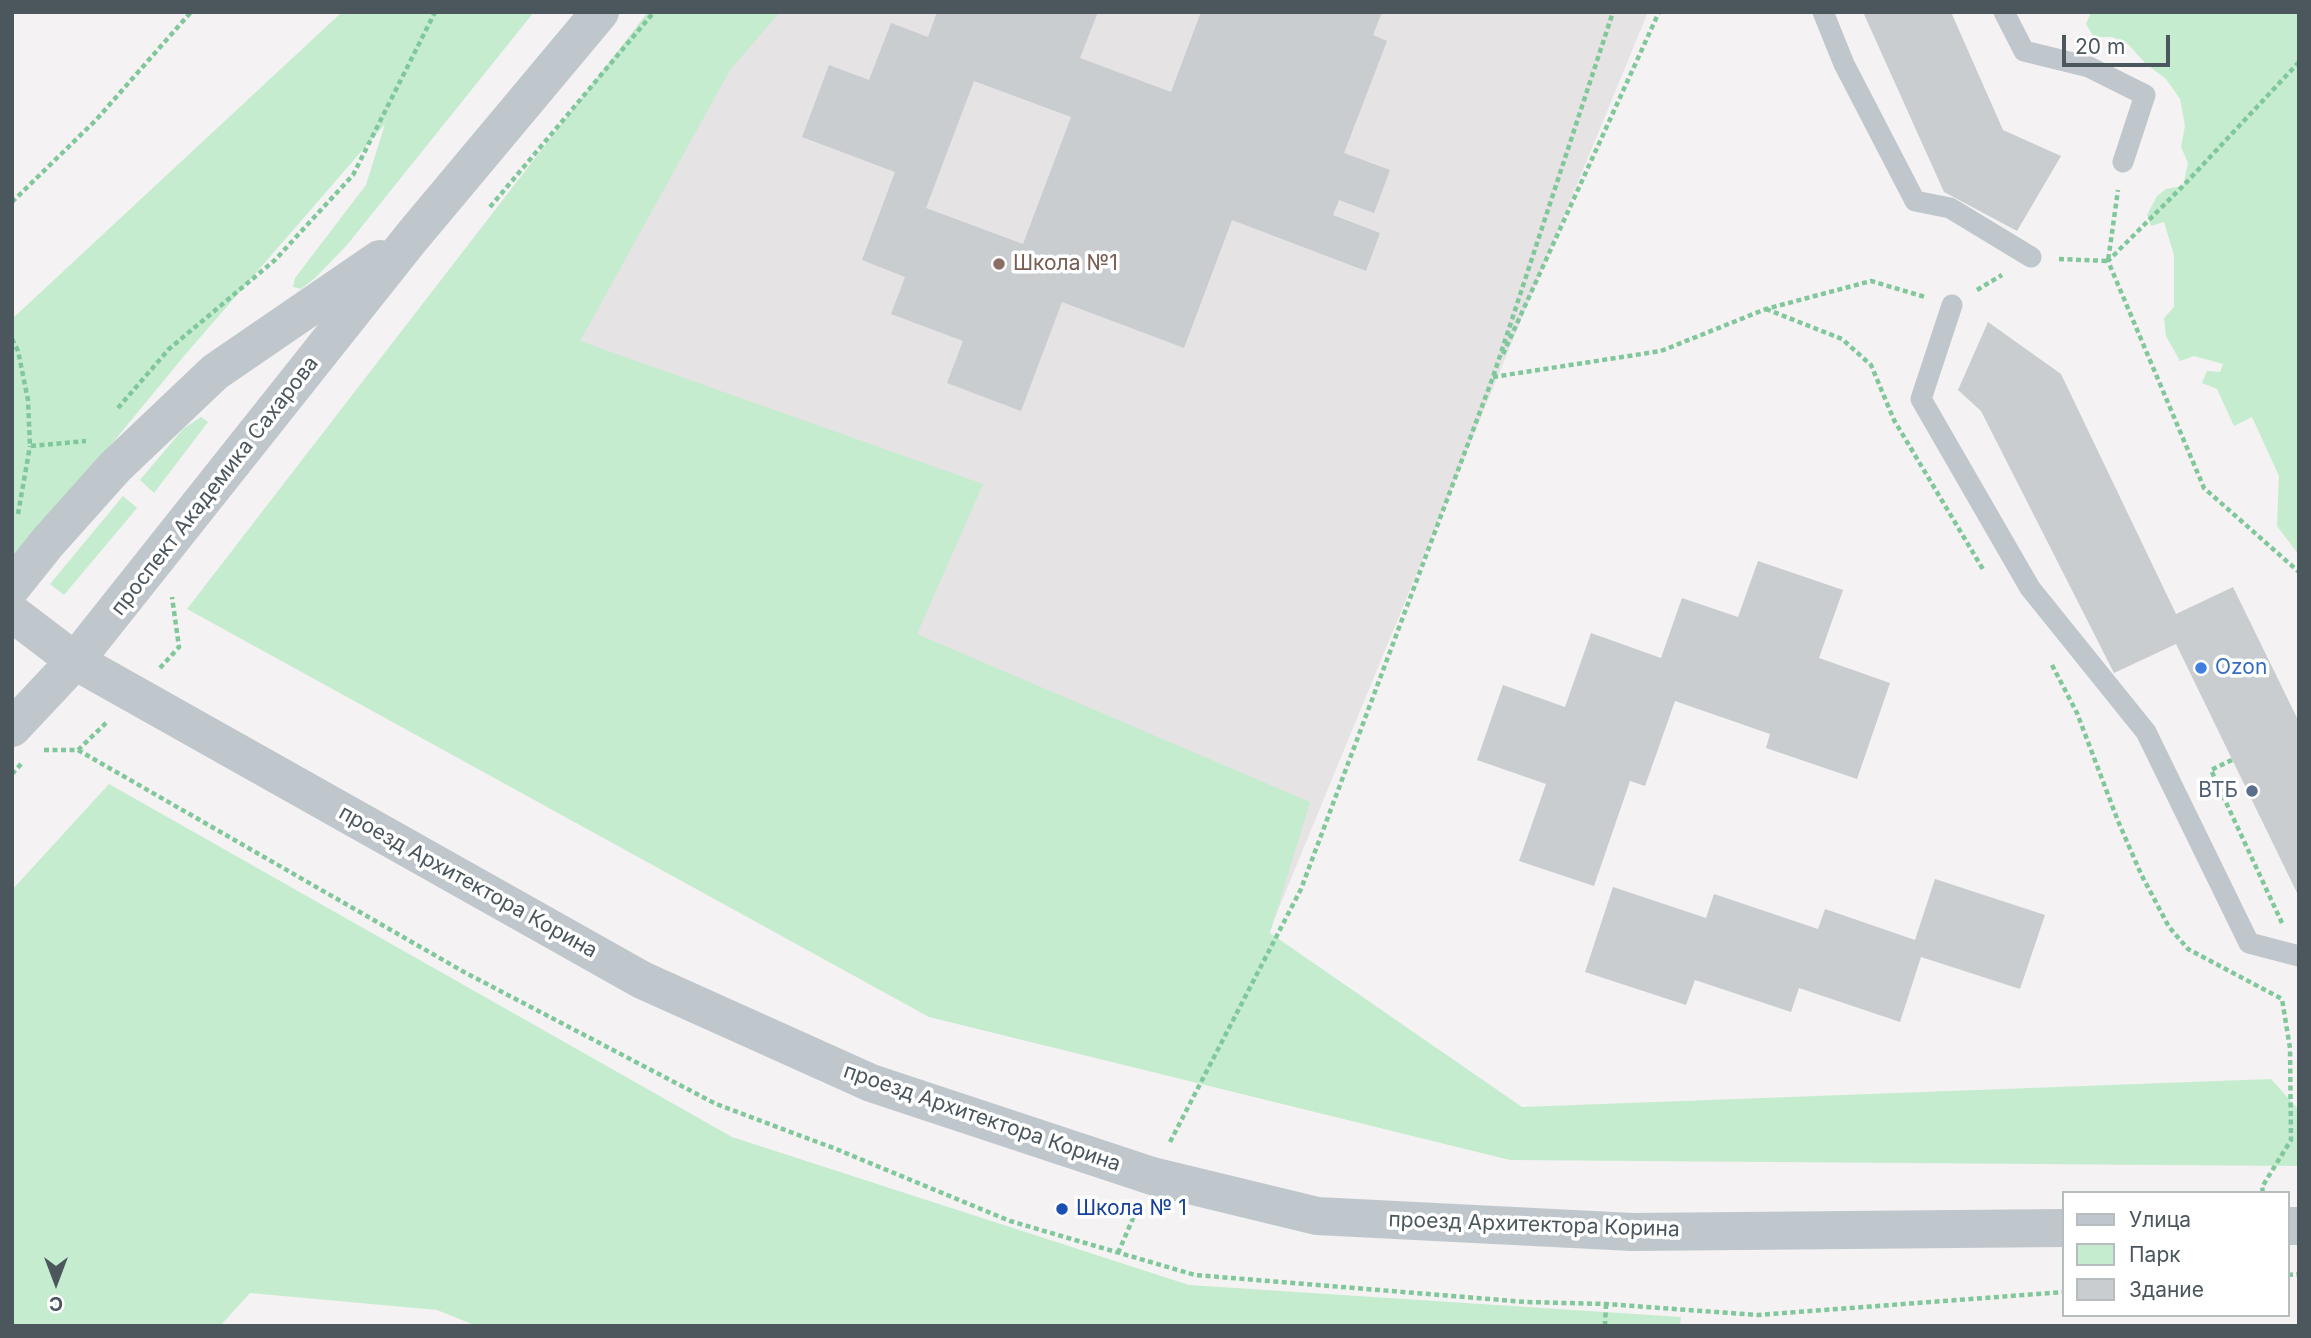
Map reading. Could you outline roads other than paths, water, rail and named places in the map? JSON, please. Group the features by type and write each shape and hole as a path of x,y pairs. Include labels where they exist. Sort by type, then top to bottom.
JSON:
{"street":[{"name":"проспект Академика Сахарова","path":"12,728 75,661 411,238 600,12"},
{"name":"проспект Академика Сахарова","path":"12,587 115,467 215,372 411,238"},
{"name":"проезд Архитектора Корина","path":"12,613 75,661 642,980 871,1083 1152,1176 1317,1216 1632,1232 2062,1228"}],"lane":[{"path":"1823,12 1844,64 1914,201 1950,208 2031,257"},
{"path":"2004,12 2024,51 2089,67 2146,94 2123,162"},
{"path":"1952,305 1921,399 2030,588 2146,732 2249,943 2299,956"}],"place":[{"name":"Школа №1","path":"999,264"},
{"name":"Ozon","path":"2201,668"},
{"name":"ВТБ","path":"2252,791"},
{"name":"Школа № 1","path":"1062,1209"}]}
